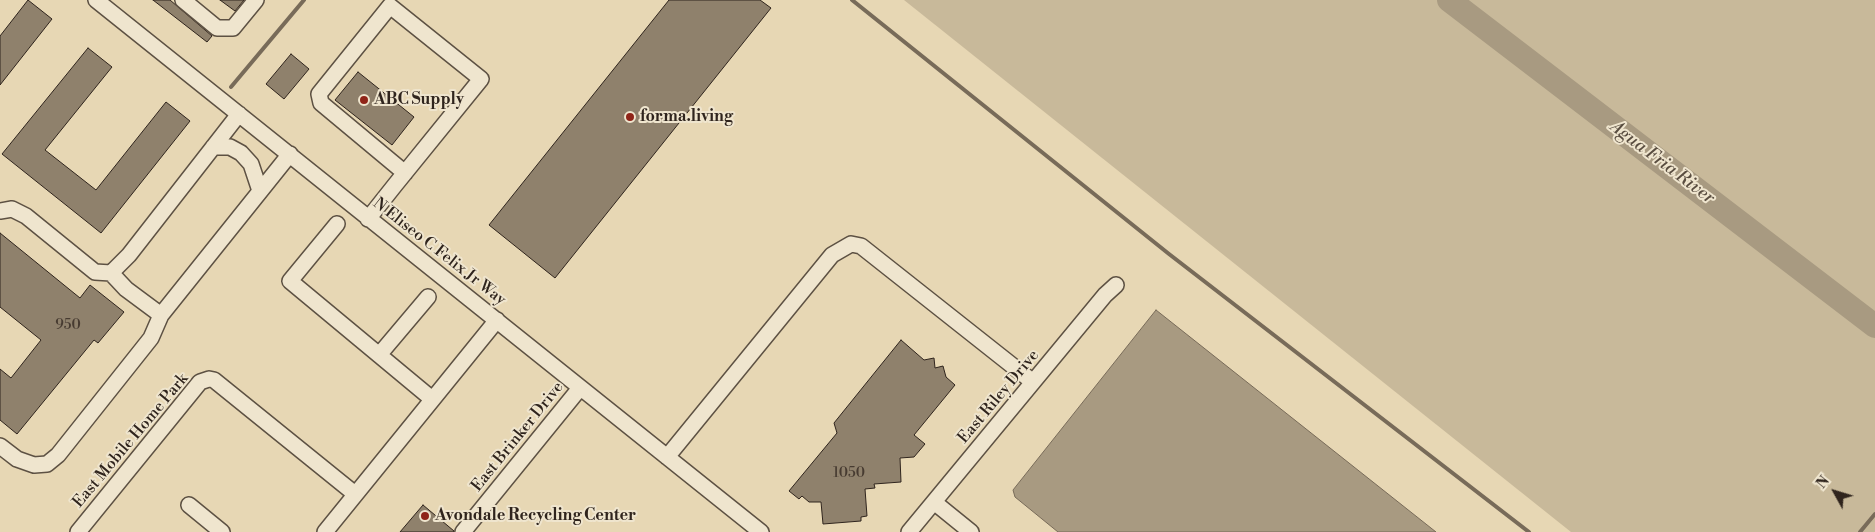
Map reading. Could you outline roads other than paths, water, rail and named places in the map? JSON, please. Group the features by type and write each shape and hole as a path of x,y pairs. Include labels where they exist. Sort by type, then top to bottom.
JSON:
{"street":[{"name":"N Eliseo C Felix Jr Way","path":"96,0 760,532"},
{"path":"182,0 217,28 233,28 256,0"},
{"path":"368,218 405,173 480,79 390,6 320,94 321,102 405,173"},
{"path":"111,273 129,255 239,114"},
{"path":"213,147 230,147 241,152 251,164 260,191"},
{"path":"0,446 17,459 34,466 46,464 58,455 151,338 161,315 290,154"},
{"path":"0,211 12,209 26,216 95,272 111,273 126,289 161,315"},
{"path":"337,224 290,281 432,399"},
{"path":"667,457 832,255 851,244 861,246 1034,382"},
{"name":"East Riley Drive","path":"910,532 1105,295 1116,285"},
{"path":"379,355 428,298"},
{"path":"325,532 496,320"},
{"name":"East Mobile Home Park","path":"78,532 200,382 208,379 214,380 355,494"},
{"name":"East Brinker Drive","path":"463,532 580,388"},
{"path":"934,502 971,532"},
{"path":"189,505 222,532"}],"waterway":[{"path":"231,87 304,0"},
{"path":"852,0 1169,254 1529,532"},
{"name":"Agua Fria River","path":"1449,0 1875,326"},
{"path":"1860,532 1875,514"}],"place":[{"name":"ABC Supply","path":"364,100"},
{"name":"forma.living","path":"630,117"},
{"name":"Avondale Recycling Center","path":"425,516"}]}
